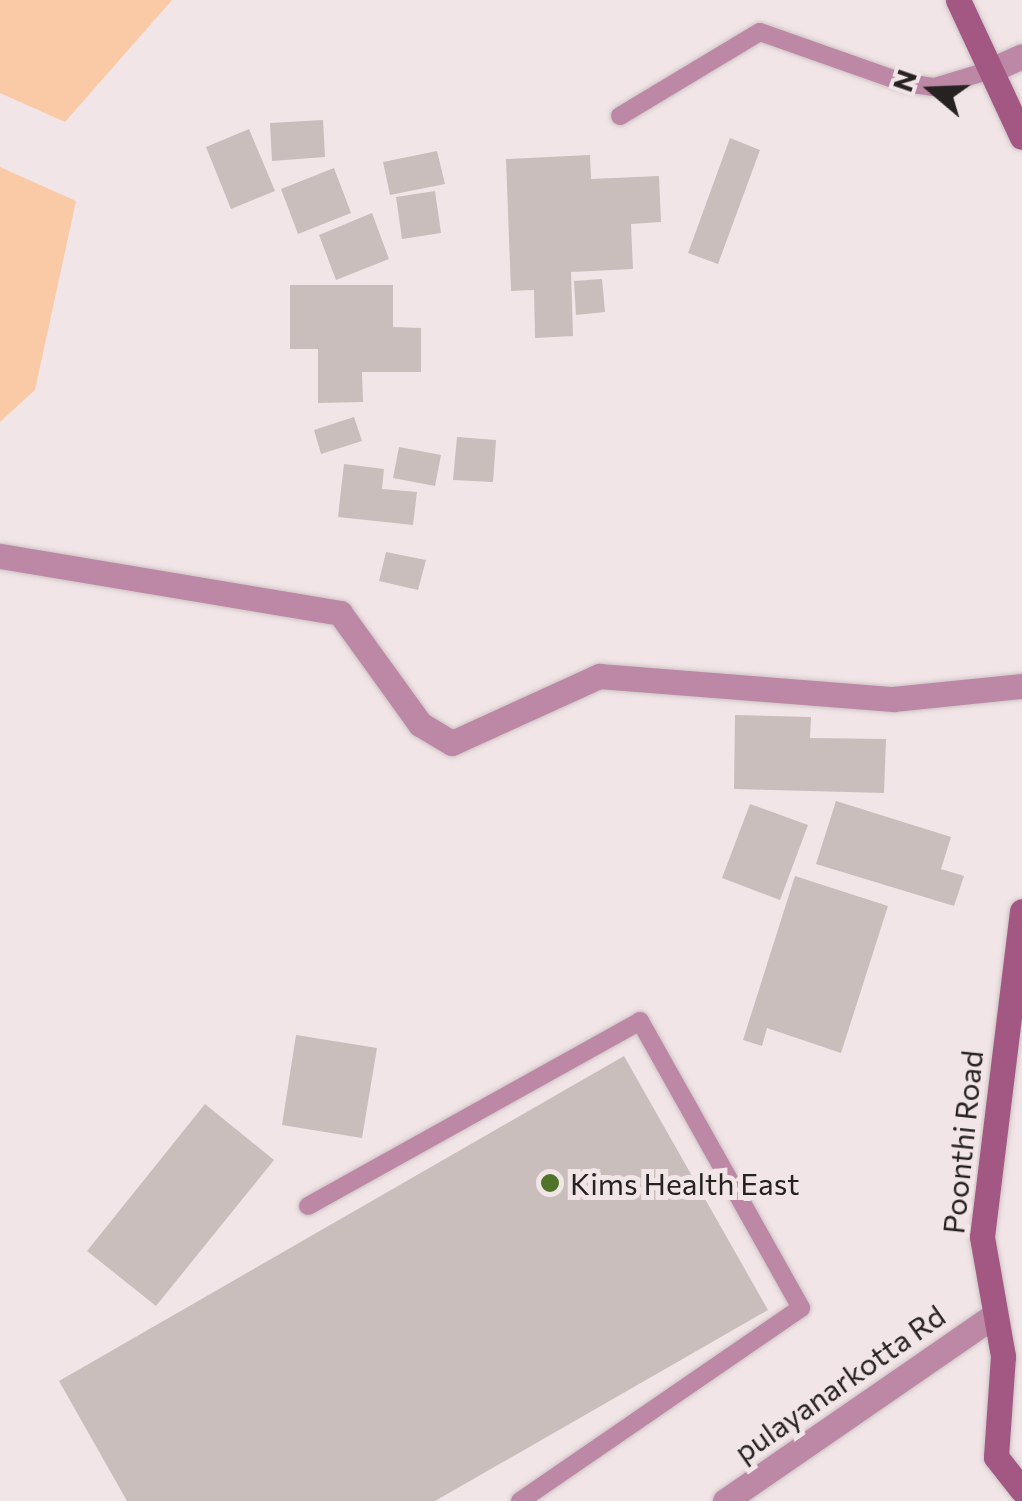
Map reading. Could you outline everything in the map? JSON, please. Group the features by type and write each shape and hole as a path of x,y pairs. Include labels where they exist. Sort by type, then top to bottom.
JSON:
{"main road":[{"path":"958,0 1022,136"},
{"name":"Poonthi Road","path":"1022,911 982,1236 990,1318 1012,1359 996,1457 1022,1490"}],"street":[{"path":"990,70 1022,56"},
{"path":"0,556 340,612 420,724 452,743 599,676 893,699 1022,686"},
{"name":"pulayanarkotta Rd","path":"725,1501 990,1318"}],"lane":[{"path":"620,116 760,32 905,84 934,86 990,70"},
{"path":"308,1206 640,1021 802,1308 520,1501"}],"shaded area":[{"path":"0,0 172,0 65,122 0,93"},
{"path":"0,167 76,201 35,390 0,422"}],"building":[{"path":"323,120 325,157 272,161 270,123"},
{"path":"249,129 275,191 231,209 206,147"},
{"path":"730,138 760,150 718,264 688,253"},
{"path":"437,151 445,184 390,195 383,162"},
{"path":"590,155 591,179 659,176 661,222 631,224 633,269 571,272 573,336 535,338 534,290 511,291 506,159"},
{"path":"334,168 351,213 298,234 281,189"},
{"path":"435,191 441,233 402,239 396,197"},
{"path":"372,213 389,259 336,280 319,235"},
{"path":"602,279 605,312 576,315 574,281"},
{"path":"290,285 393,285 393,327 421,328 421,372 362,372 363,402 318,403 318,349 290,349"},
{"path":"354,417 362,441 321,454 314,430"},
{"path":"457,437 496,440 493,482 453,480"},
{"path":"399,447 441,455 435,486 393,478"},
{"path":"344,464 384,469 382,489 417,492 413,525 338,517"},
{"path":"386,552 426,560 418,590 379,581"},
{"path":"735,715 811,717 810,738 886,739 884,793 734,789"},
{"path":"836,801 951,837 941,869 964,876 954,906 816,864"},
{"path":"750,804 808,825 780,900 722,878"},
{"path":"795,876 888,906 841,1053 767,1028 762,1046 743,1040"},
{"path":"296,1035 377,1048 362,1138 282,1125"},
{"name":"Kims Health East","path":"624,1056 768,1310 435,1501 127,1501 59,1381"},
{"path":"205,1104 274,1160 156,1306 87,1251"}],"place":[{"name":"Kims Health East","path":"550,1183"}]}
